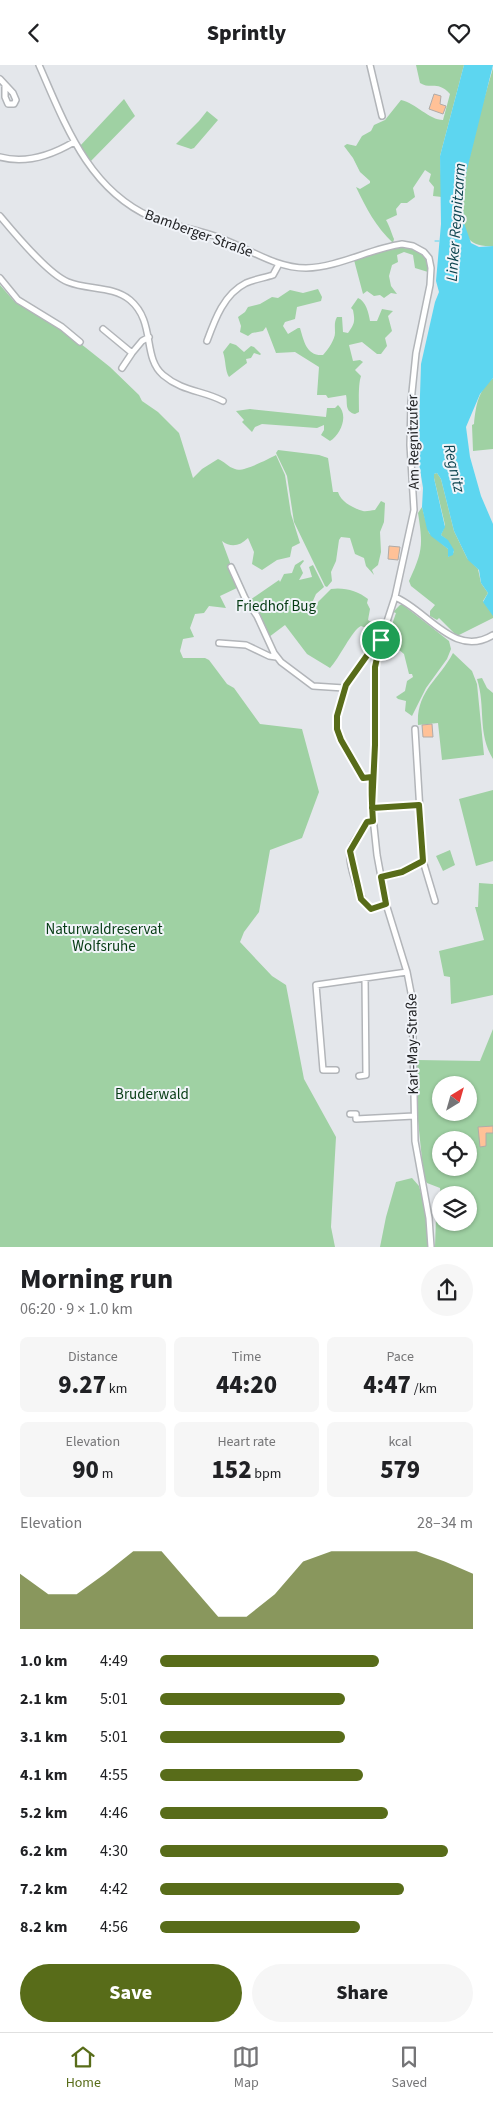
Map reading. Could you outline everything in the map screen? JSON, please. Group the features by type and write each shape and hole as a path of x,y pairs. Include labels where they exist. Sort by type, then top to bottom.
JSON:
{"street":[{"name":"Bamberger Straße","path":"39,65 74,142 96,176 114,193 138,211 158,220 220,237 292,268 316,267 402,244 417,247 428,258"},
{"path":"370,65 382,116"},
{"path":"0,79 5,85"},
{"path":"0,157 24,159 37,157 61,150 74,142"},
{"path":"0,216 47,267 62,279 84,287 112,291 130,300 142,315 155,364 163,375 179,386 222,401"},
{"name":"Am Regnitzufer","path":"372,777 375,745 375,667 381,640 395,597 414,510 409,421 416,353 430,285 431,268 428,258"},
{"path":"207,341 218,312 234,292 249,282 273,275 279,264"},
{"path":"0,278 18,300 62,327 80,342"},
{"path":"103,329 132,353"},
{"path":"122,368 142,341 148,337"},
{"path":"231,567 245,598 262,623 276,657 290,670 313,686 344,688"},
{"path":"395,597 405,602 455,639 468,642 493,635"},
{"path":"372,777 363,778 341,740 337,729 337,716 344,688 373,647 381,640"},
{"path":"219,643 246,645 269,656 276,657"},
{"path":"415,729 423,861 435,901"},
{"name":"Karl-May-Straße","path":"372,777 373,821 381,877 386,904 407,972 412,998 414,1116 417,1160 429,1218 431,1247"},
{"path":"372,808 419,805"},
{"path":"373,821 367,822 351,847 350,855 361,899 371,909 386,904"},
{"path":"381,877 402,872 423,861"},
{"path":"336,1070 323,1070 316,985 407,972"},
{"path":"359,1076 366,1075 365,978"},
{"name":"Karl-May-Straße","path":"350,1114 356,1114 356,1119 414,1116"}],"green space":[{"path":"416,65 464,65 440,156 442,197 433,196 434,187 429,181 431,174 425,170 413,188 415,197 407,203 401,203 396,209 397,215 386,220 394,239 393,243 376,224 360,195 356,187 360,189 370,183 370,181 360,172 344,146 347,144 356,146 362,136 371,131 374,125 385,120 401,100 412,104 433,117 443,120 450,94 441,87 420,83"},
{"path":"493,68 493,246 484,246 472,242 468,238 464,227 463,211 459,210 460,199 463,199 462,190 478,120"},
{"path":"124,99 135,116 89,163 79,147"},
{"path":"207,111 218,120 194,148 191,149 176,144 199,121"},
{"path":"395,247 420,250 426,258 428,272 415,268 413,255 404,252 397,255 398,262 392,265 389,276 391,286 397,294 391,293 384,298 380,295 374,296 367,291 363,294 354,260"},
{"name":"Bruderwald","path":"0,285 13,300 61,328 110,367 139,395 142,401 158,412 179,433 193,478 202,469 218,459 238,470 255,465 276,455 285,475 291,514 300,543 292,547 290,557 277,560 262,570 252,564 254,552 248,538 242,543 235,545 229,545 222,541 239,587 220,596 226,608 209,606 204,613 195,614 190,628 194,637 183,639 180,651 183,658 205,658 209,660 227,684 234,688 260,724 302,729 319,792 302,838 270,850 259,912 244,932 240,942 272,976 286,985 304,1079 336,1137 331,1227 335,1247 0,1247"},
{"path":"318,289 322,297 321,301 297,307 295,319 285,322 283,326 288,334 300,328 307,347 317,355 323,355 333,341 337,317 342,317 343,332 348,333 354,322 353,310 351,308 358,298 365,305 370,321 377,321 382,309 393,311 388,316 392,331 385,338 387,346 381,354 377,354 362,342 349,345 353,361 360,360 363,362 355,370 361,376 359,412 355,414 348,409 346,395 328,398 326,395 317,395 319,367 295,352 276,353 266,327 263,331 252,333 248,336 240,332 241,326 238,317 248,307 260,304 272,297 278,298 290,290 303,293"},
{"path":"230,343 236,345 244,352 251,346 254,347 261,354 254,353 251,358 246,359 247,363 229,377 223,352"},
{"path":"493,378 493,449 473,451 472,425 474,424 477,405 481,393"},
{"path":"338,405 343,414 342,424 337,434 330,441 321,435 324,425 317,428 262,424 255,427 252,432 242,422 244,420 236,411 250,409 326,417 327,408 335,408"},
{"path":"278,450 319,455 328,458 333,492 338,492 342,499 351,506 367,511 375,510 381,501 385,503 384,522 380,532 381,552 378,565 372,570 374,575 366,566 364,558 355,554 350,538 341,537 336,561 331,572 332,581 327,587 325,586 294,522 287,476 276,453"},
{"path":"437,473 441,479 454,531 467,558 478,569 481,583 488,593 483,601 493,615 493,618 457,636 439,618 437,620 430,616 430,611 435,605 411,586 409,581 421,548 418,513 422,507 429,533 448,549 448,557 454,552 447,540 441,535 445,525 434,478 434,474"},
{"name":"Friedhof Bug","path":"303,560 300,566 303,573 299,580 312,577 309,567 313,565 324,587 316,594 312,603 314,606 331,589 351,590 368,599 367,603 370,609 368,620 376,625 371,630 361,626 357,629 330,668 307,654 285,625 269,637 263,621 250,600 279,580 280,582 284,574 292,573 295,565"},
{"path":"400,605 403,605 449,641 451,649 447,659 426,688 412,716 405,711 406,701 396,697 405,691 407,681 413,677 412,674 409,674 404,654 398,649 385,651 382,649 383,641 387,639 396,613 393,612"},
{"path":"453,653 472,671 477,684 484,755 442,760 438,723 418,725 418,713 425,694"},
{"path":"482,678 487,688 493,693 493,759 483,730 480,689 477,679"},
{"path":"493,790 493,861 476,866 459,799"},
{"path":"450,850 455,865 443,871 436,856"},
{"path":"479,883 493,884 493,995 451,1004 450,977 444,976 439,951 484,940 475,907 478,907"},
{"path":"493,1029 493,1247 435,1247 436,1231 477,1231 477,1186 435,1186 427,1183 424,1179 416,1101 417,1060 480,1061"},
{"path":"412,1178 419,1186 425,1208 428,1247 380,1247 396,1182"}],"water":[{"path":"464,65 493,65 462,190 463,199 460,199 459,210 463,210 464,223 471,243 479,247 493,246 493,378 480,394 466,427 470,457 481,496 493,524 493,616 483,602 488,593 481,583 479,570 468,560 454,531 441,479 437,473 434,474 434,478 445,527 441,535 448,540 454,550 453,555 448,557 448,549 431,536 427,529 422,507 423,488 418,457 421,364 439,292 436,281 441,224 440,156"}],"building":[{"path":"434,94 441,96 440,104 446,106 443,114 429,109"},
{"path":"389,546 400,547 398,560 388,559"},
{"path":"432,724 433,737 423,737 422,725"},
{"path":"493,1126 493,1133 486,1133 486,1146 480,1147 478,1127"}],"route":[{"path":"381,640 373,647 344,688 336,719 341,740 363,778 372,777 372,790 372,808 373,821 367,822 354,841 350,851 361,899 371,909 386,904 381,877 402,872 423,861 419,805 372,808 375,745 375,667 381,640"}],"water label":[{"name":"Linker Regnitzarm","path":"455,222"},
{"name":"Regnitz","path":"455,468"}],"park label":[{"name":"Naturwaldreservat Wolfsruhe","path":"104,938"}]}
